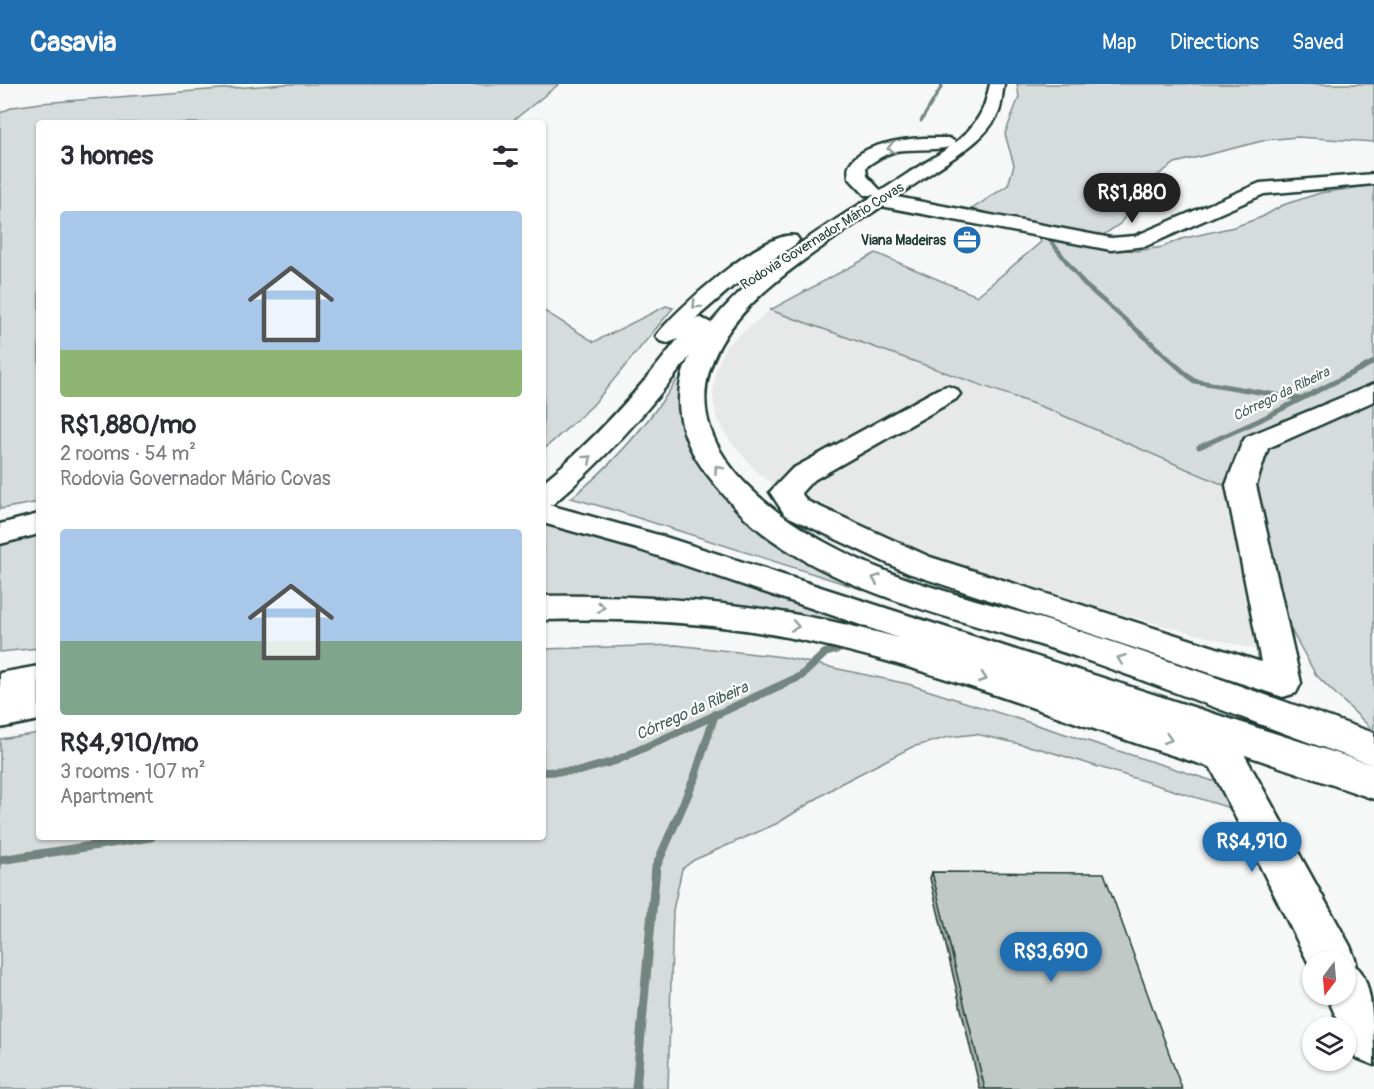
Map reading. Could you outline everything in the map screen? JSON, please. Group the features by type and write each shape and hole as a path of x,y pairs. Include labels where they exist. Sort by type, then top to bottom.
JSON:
{"main road":[{"name":"Rodovia Governador Mário Covas","path":"546,495 620,428 653,390 702,324 726,298 757,275 847,220 949,143 974,119 984,100 986,84"},
{"name":"Rodovia Governador Mário Covas","path":"546,467 577,441 611,406 681,320 707,294 739,270 876,196 971,138 991,113 997,84"},
{"path":"949,143 889,147 868,155 857,166 858,178 876,196 1111,244 1140,242 1260,189 1374,179"},
{"path":"847,220 791,260 743,300 709,343 696,370 691,398 692,412 700,441 717,470 758,512 815,551 877,580 1059,637 1374,749"},
{"path":"785,492 796,508 919,565 1282,683 1241,485 1256,443 1374,392"},
{"path":"758,512 785,492 802,475 947,394"},
{"path":"546,500 567,514 673,551 1374,782"},
{"path":"12,526 36,510"},
{"path":"567,514 660,531 1374,763"},
{"path":"546,608 595,607 697,611 793,625 841,636 951,668 1105,720 1374,801"},
{"path":"0,666 36,661"},
{"path":"0,687 36,681"},
{"path":"0,714 36,706"},
{"path":"0,714 36,711"},
{"path":"1225,756 1327,951"},
{"path":"1356,1005 1374,1040"}],"shaded area":[{"path":"285,84 559,84 514,120 36,120 36,503 0,509 0,113 13,107"},
{"path":"1017,84 1374,84 1374,142 1297,137 1266,140 1175,163 1147,183 1120,224 1100,237 1116,249 1136,251 1163,247 1181,239 1234,227 1262,217 1283,205 1320,193 1374,185 1374,731 1316,675 1283,615 1231,488 1048,409 770,310 876,253 977,296 1041,242 1034,224 972,209 1008,185 1014,165 1005,134 1019,97"},
{"path":"666,306 673,308 592,406 546,447 546,312 594,342"},
{"path":"770,310 1048,409 1231,488 1257,650 981,577 820,516 759,474 730,441 716,416 713,395 716,369 726,346"},
{"path":"677,380 685,381 754,519 1059,648 1146,680 571,498 629,443"},
{"path":"546,521 616,540 1150,716 939,655 546,603"},
{"path":"36,533 36,648 0,652 0,544"},
{"path":"676,645 783,657 908,684 1257,795 1236,810 1041,749 976,734 949,737 912,747 840,784 778,823 694,860 682,869 673,910 668,1089 0,1089 0,739 36,733 36,840 546,840 546,649"}],"building":[{"path":"932,872 1104,873 1182,1089 985,1089"}],"waterway":[{"path":"921,121 942,86 940,84"},
{"path":"1041,235 1047,236 1084,284 1153,344"},
{"path":"1151,343 1194,381 1300,399"},
{"name":"Córrego da Ribeira","path":"1199,447 1258,421 1374,362"},
{"name":"Córrego da Ribeira","path":"715,716 801,676 825,653 842,648"},
{"name":"Córrego da Ribeira","path":"546,772 580,771 615,761 715,716"},
{"path":"695,776 715,716"},
{"path":"636,1089 656,867 696,775"},
{"name":"Córrego da Ribeira","path":"0,860 131,840"}],"place":[{"name":"Viana Madeiras","path":"967,240"}]}
